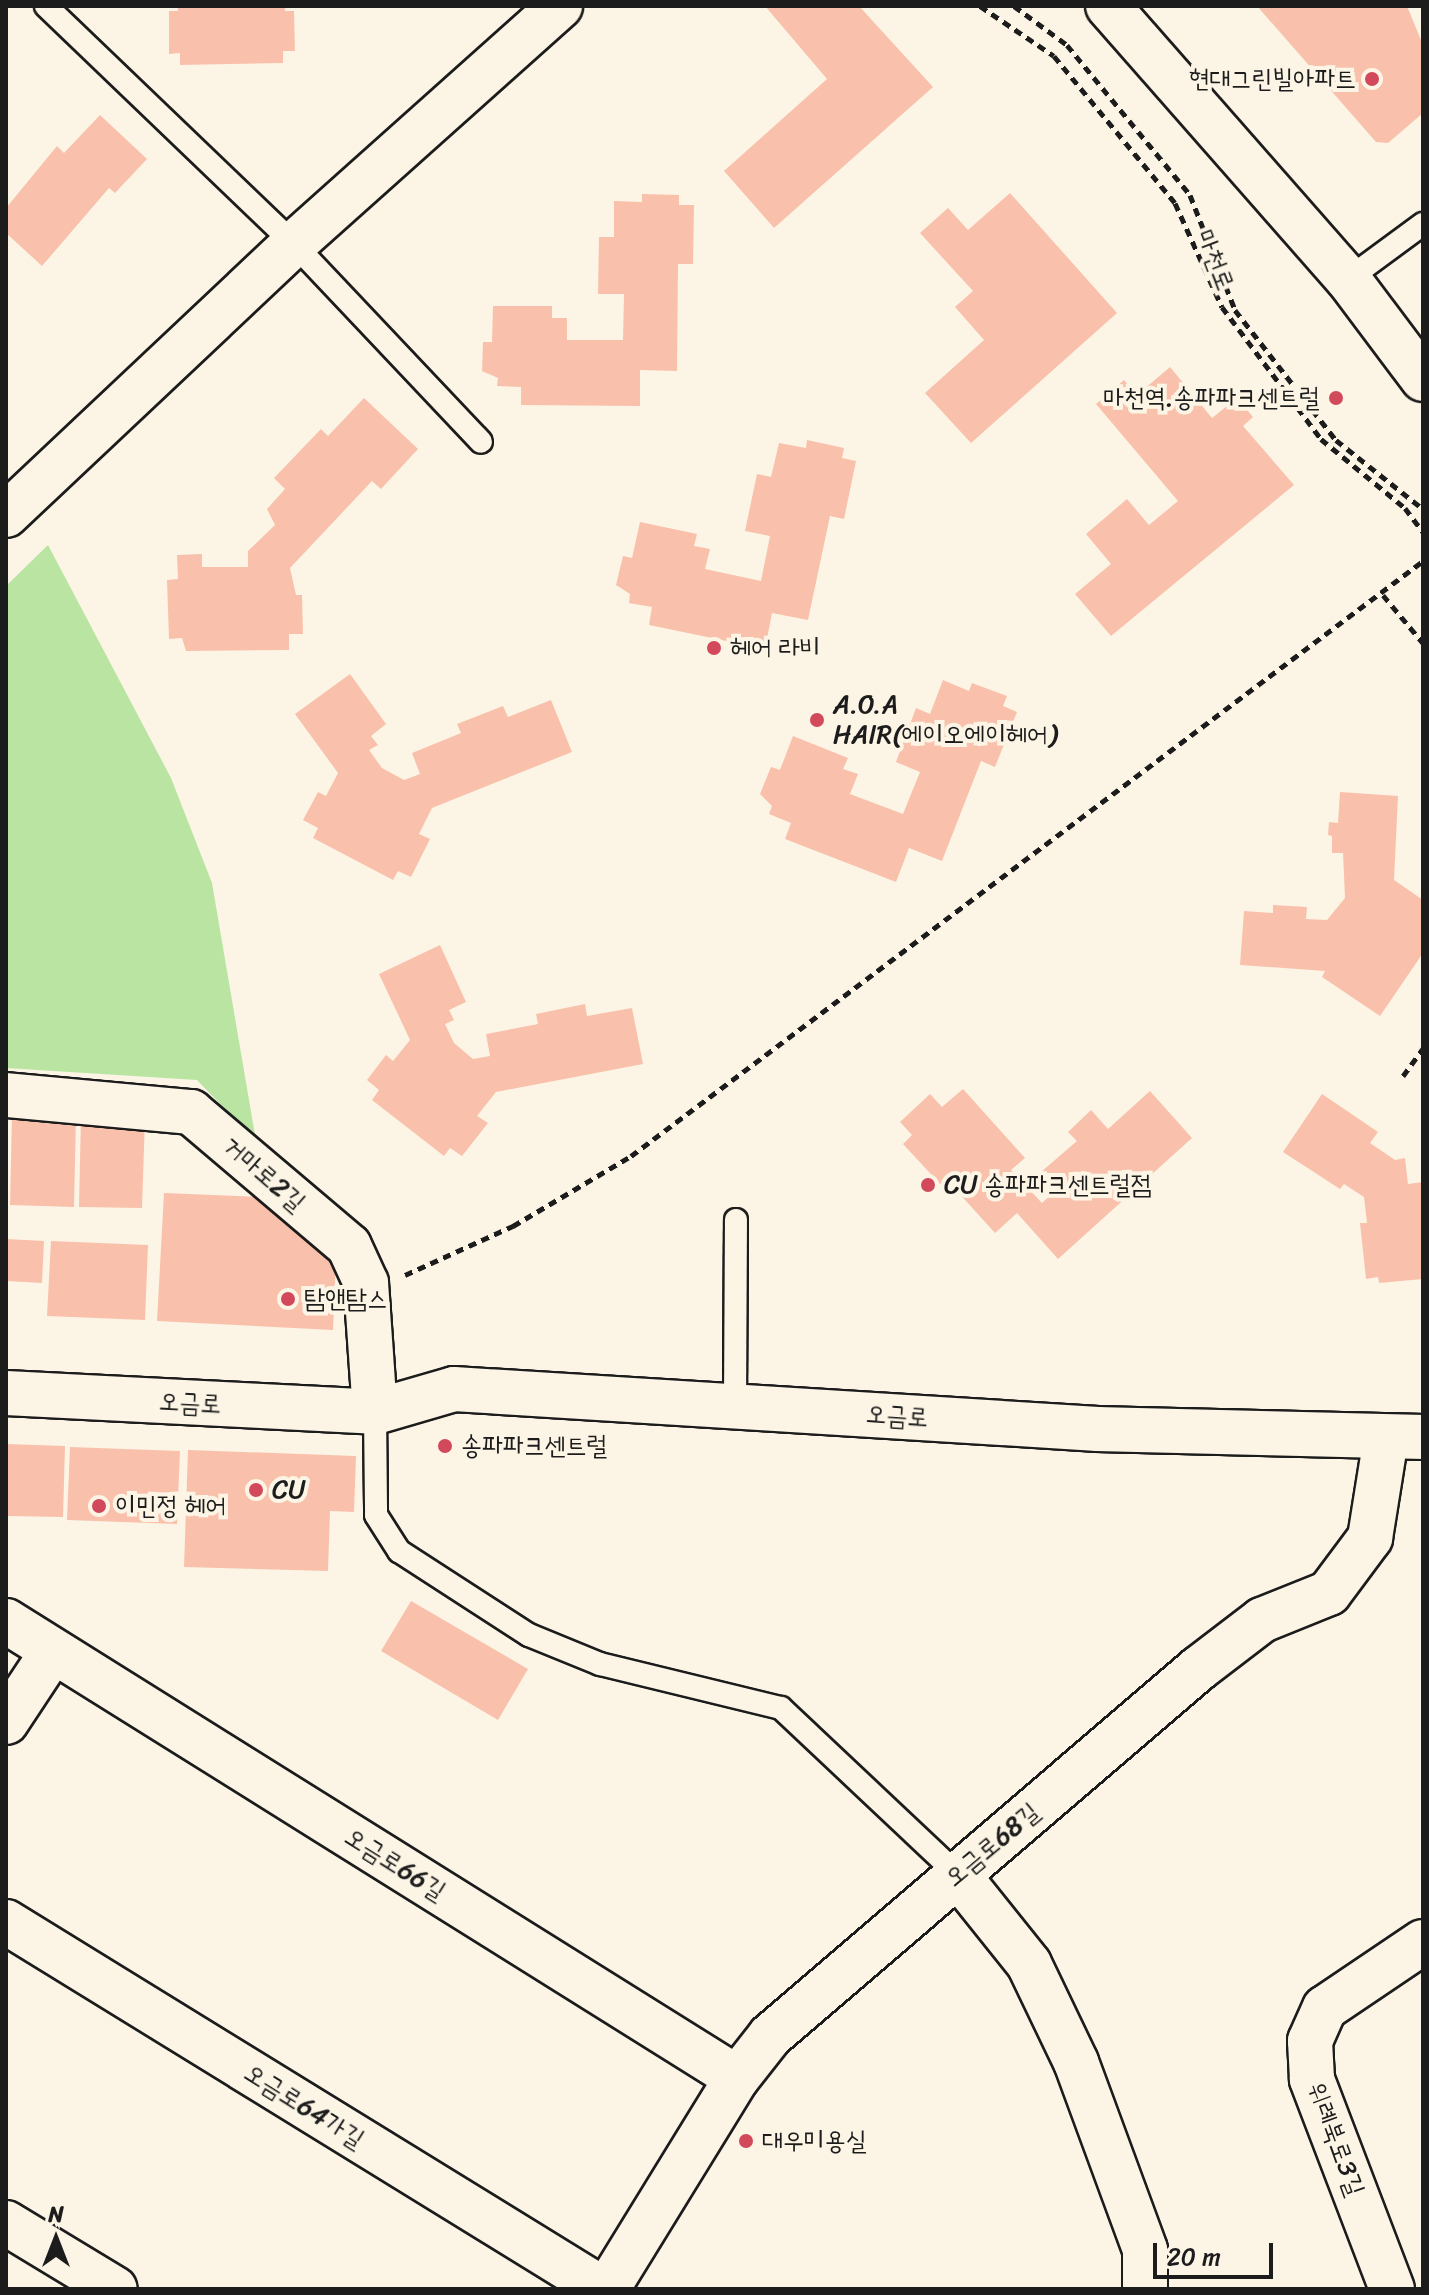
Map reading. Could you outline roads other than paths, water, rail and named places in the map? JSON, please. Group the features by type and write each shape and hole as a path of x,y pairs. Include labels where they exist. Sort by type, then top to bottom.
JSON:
{"street":[{"path":"6,515 294,244 560,6"},
{"path":"1108,6 1348,279 1423,379"},
{"name":"거마로2길","path":"6,1095 191,1112 349,1246 367,1293 375,1412"},
{"name":"오금로","path":"6,1393 375,1412 454,1389 1098,1429 1404,1437"},
{"name":"오금로68길","path":"604,2289 737,2078 770,2036 957,1874 1262,1620 1329,1593 1370,1538 1404,1437"},
{"name":"오금로66길","path":"6,1621 737,2078"},
{"path":"6,1722 53,1651"},
{"path":"957,1874 1029,1964 1076,2062 1145,2250 1145,2289"},
{"name":"오금로64가길","path":"6,1922 604,2289"},
{"name":"위례북로3길","path":"1402,2280 1312,2079 1310,2041 1325,2008 1423,1942"},
{"path":"6,2223 115,2289"}],"lane":[{"path":"46,6 294,244 481,442"},
{"path":"1348,279 1423,224"},
{"path":"735,1405 736,1220"},
{"path":"375,1412 376,1515 399,1551 529,1635 600,1664 781,1708 957,1874"}],"place":[{"name":"현대그린빌아파트","path":"1372,79"},
{"name":"마천역.송파파크센트럴","path":"1336,398"},
{"name":"헤어 라비","path":"714,648"},
{"name":"A.O.A HAIR(에이오에이헤어)","path":"817,720"},
{"name":"CU 송파파크센트럴점","path":"928,1185"},
{"name":"탐앤탐스","path":"288,1299"},
{"name":"송파파크센트럴","path":"445,1446"},
{"name":"CU","path":"256,1490"},
{"name":"이민정 헤어","path":"99,1506"},
{"name":"대우미용실","path":"746,2141"}]}
